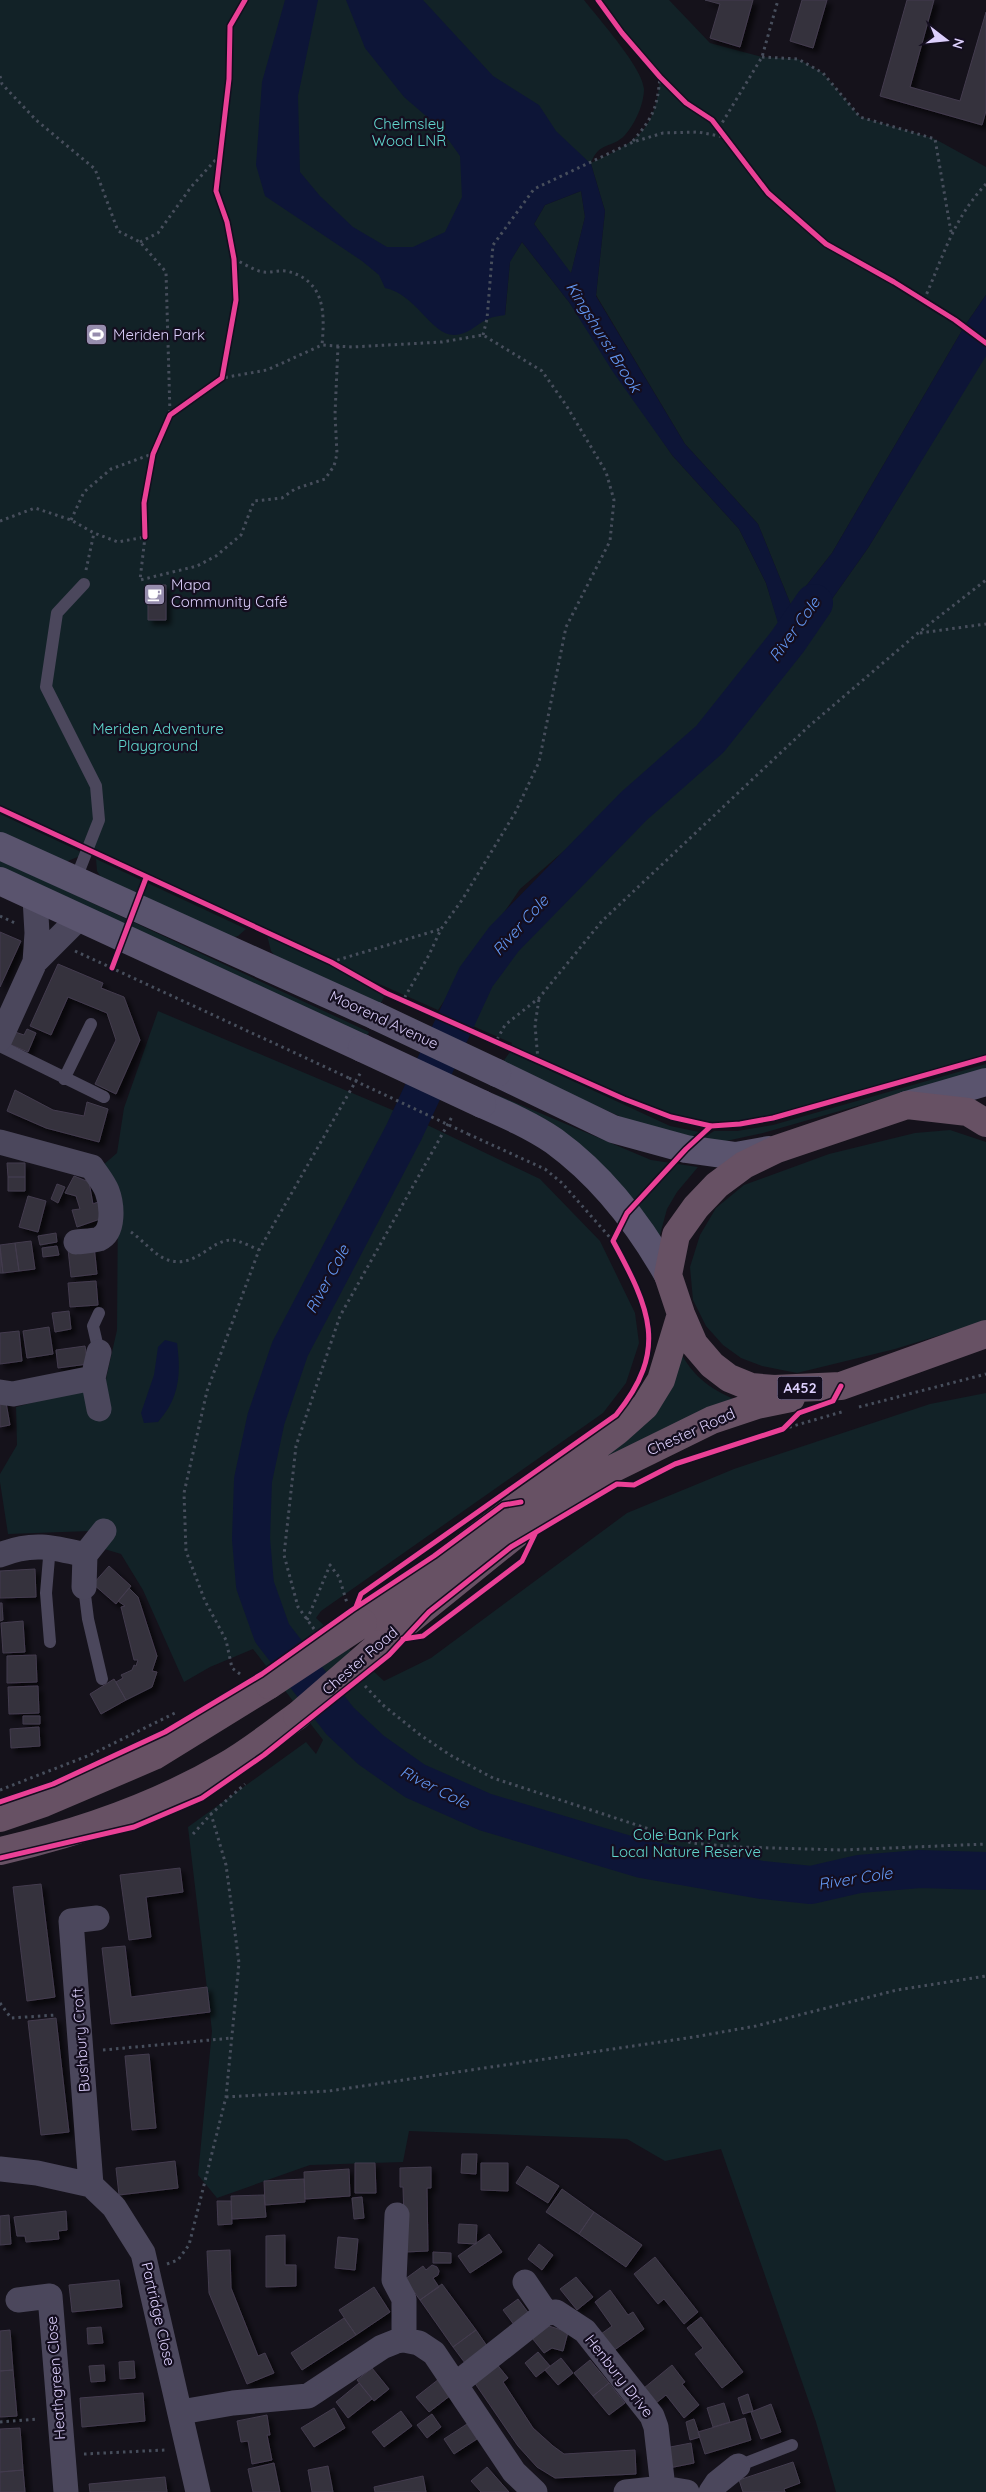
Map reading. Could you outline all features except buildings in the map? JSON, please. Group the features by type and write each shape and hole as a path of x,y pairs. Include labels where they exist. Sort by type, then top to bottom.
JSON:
{"highway":[{"name":"A452","path":"986,1123 968,1112 907,1105 777,1149 744,1165 716,1185 696,1208 676,1235 668,1275 681,1314 694,1344 712,1365 729,1378 751,1386 774,1389 841,1386 946,1350 986,1334"},
{"name":"Chester Road","path":"0,1818 44,1803 154,1756 259,1677 355,1613 617,1431 646,1406 661,1380 681,1314"},
{"name":"A452","path":"946,1350 986,1349"},
{"name":"Chester Road","path":"0,1851 101,1824 158,1800 226,1765 297,1716 380,1644 530,1523 598,1476 712,1420 757,1405 841,1386"}],"street":[{"name":"Moorend Avenue","path":"0,846 74,881 388,1011 494,1062 614,1129 686,1149 736,1156 777,1149"},
{"path":"0,881 80,918 364,1057 470,1106 553,1141 592,1172 650,1243 668,1275"},
{"path":"35,898 46,938"},
{"path":"0,1039 46,938 80,918"},
{"path":"907,1105 986,1082"},
{"path":"0,1142 92,1167 107,1190 111,1207 110,1225 106,1234 99,1239 76,1242"},
{"path":"98,1409 93,1378 99,1352"},
{"path":"0,1392 13,1394 93,1378"},
{"path":"84,1587 85,1555 104,1531"},
{"path":"0,1555 19,1547 50,1546 85,1555"},
{"name":"Bushbury Croft","path":"91,2185 71,1921 97,1918"},
{"path":"0,2169 37,2173 91,2185"},
{"name":"Partridge Close","path":"91,2185 114,2207 143,2253 198,2492"},
{"path":"396,2215 394,2280 404,2299 404,2340"},
{"path":"456,2384 546,2314 525,2282"},
{"name":"Heathgreen Close","path":"18,2300 50,2296 66,2492"},
{"name":"Henbury Drive","path":"546,2314 556,2312 586,2332 652,2416 656,2427 663,2488"},
{"path":"181,2412 232,2403 308,2396 382,2347 404,2340 419,2343 434,2353 514,2472 535,2492"},
{"path":"711,2492 717,2483 738,2466"},
{"path":"626,2492 663,2488 687,2492"}],"lane":[{"path":"74,881 99,820 96,786 46,688 57,613 84,584"},
{"path":"64,1079 91,1024"},
{"path":"0,1046 104,1097"},
{"path":"99,1313 93,1326 99,1352"},
{"path":"50,1546 46,1593 50,1642"},
{"path":"84,1587 88,1619 102,1679"},
{"path":"738,2466 792,2445"}],"path":[{"path":"222,378 236,300 234,259 227,222 216,191 229,78 230,26 245,0"},
{"path":"719,128 762,57 778,0"},
{"path":"762,57 798,59 823,73 860,117 935,139 951,232"},
{"path":"0,76 2,84 36,120 95,169 118,231 140,242 166,272 170,415 153,454 144,503 145,537 140,580 197,566 216,556 241,535 254,501 282,498 295,489 325,479 334,466 337,454 335,414 338,346"},
{"path":"633,142 652,118 658,99 660,77"},
{"path":"483,335 493,245 534,190 633,142 663,134 698,132 726,137 731,144"},
{"path":"140,242 158,233 190,187 219,156"},
{"path":"924,300 951,232 965,207 986,184"},
{"path":"234,259 262,272 284,271 302,278 319,294 324,318 322,345"},
{"path":"916,295 932,305"},
{"path":"170,415 222,378 267,370 322,345 442,342 483,335 542,371 566,405 606,472 614,500 610,541 566,627 540,762 515,813 442,929 429,955 388,1011"},
{"path":"71,520 84,492 111,469 153,454"},
{"path":"0,521 35,508 71,520 94,533 118,542 145,537"},
{"path":"84,584 94,533"},
{"path":"494,1062 506,1025 539,998 609,915 808,727 918,633 986,580"},
{"path":"918,633 986,624"},
{"path":"0,916 545,1169 568,1190 613,1241 618,1250"},
{"path":"331,962 442,929"},
{"path":"112,968 123,939"},
{"path":"323,958 339,966"},
{"path":"395,996 412,1004"},
{"path":"538,1060 535,1025 539,998"},
{"path":"492,1039 501,1043"},
{"path":"531,1056 547,1064"},
{"path":"259,1677 240,1674 232,1668 226,1640 204,1601 186,1551 184,1493 207,1390 259,1250 364,1057"},
{"path":"319,1634 298,1607 284,1555 296,1446 340,1316 470,1106"},
{"path":"613,1241 627,1213"},
{"path":"110,1225 127,1230 145,1241 156,1254 169,1261 190,1261 220,1244 233,1240 259,1250"},
{"path":"774,1431 986,1374"},
{"path":"784,1429 794,1418"},
{"path":"307,1620 330,1565 339,1577 355,1613"},
{"path":"233,1679 240,1674"},
{"path":"364,1684 383,1705 419,1734 450,1755 494,1778 692,1843 738,1847 842,1850 986,1844"},
{"path":"0,1790 90,1755 178,1711"},
{"path":"148,2272 178,2260 189,2245 226,2096 239,1963 226,1865 211,1814"},
{"path":"226,2096 329,2091 694,2038 756,2026 897,1990 986,1976"},
{"path":"0,2003 11,2018 79,2014"},
{"path":"82,2052 232,2038"},
{"path":"0,2422 59,2417"},
{"path":"62,2455 188,2449"}],"green space":[{"name":"Meriden Park","path":"0,0 584,0 628,56 642,80 644,89 641,107 629,130 620,139 598,151 591,163 621,148 641,132 649,122 654,110 660,77 622,33 598,0 669,0 710,43 762,57 798,59 823,73 860,117 935,139 986,167 986,295 964,327 832,553 791,605 758,524 685,444 596,295 605,211 591,164 493,245 505,315 510,261 522,242 569,302 672,455 739,529 766,583 780,628 760,663 718,708 626,797 520,889 438,1010 339,966 386,993 379,1007 279,961 271,951 266,931 0,809"},
{"path":"581,191 585,217 571,274 534,224 545,205"},
{"path":"986,354 986,1058 773,1118 740,1124 711,1126 691,1123 624,1099 510,1047 512,1043 466,1023 509,949 555,908 646,813 714,750 764,695 868,548"},
{"path":"0,814 81,852 80,856 63,863 0,832"},
{"path":"96,859 246,929 238,936 231,938 103,880 97,871"},
{"path":"0,860 369,1032 366,1039 0,867"},
{"name":"Cole Bank Park Local Nature Reserve","path":"158,1011 423,1123 540,1179 600,1241 635,1313 639,1343 626,1383 603,1413 321,1611 316,1618 384,1681 431,1658 627,1513 734,1469 930,1404 986,1393 986,2492 836,2492 816,2422 721,2149 665,2161 627,2139 409,2131 403,2162 310,2165 217,2198 198,2175 212,2031 188,1827 306,1742 316,1754 323,1740 253,1649 210,1667 184,1682 143,1590 121,1554 101,1548 116,1526 104,1521 90,1531 8,1534 0,1482 0,1474 17,1445 16,1407 105,1383 117,1330 118,1201 102,1166 117,1153 124,1108"},
{"path":"510,1052 670,1126 699,1132 688,1139 652,1131 502,1063"},
{"path":"986,1064 986,1069 763,1133 726,1141 699,1141 714,1131 737,1131 773,1125"},
{"path":"495,1094 651,1160 698,1167 677,1192 667,1209 658,1242 616,1180 581,1145"},
{"path":"950,1130 986,1142 986,1321 895,1349 797,1373 762,1366 741,1358 723,1345 706,1326 693,1300 690,1267 700,1235 716,1208 744,1185 829,1154 915,1133"},
{"path":"682,1355 701,1379 717,1391 745,1404 584,1471 637,1431 655,1412"}],"water":[{"name":"Kingshurst Brook","path":"285,0 318,0 298,96 300,172 320,196 353,227 387,247 413,247 445,232 462,197 460,156 440,128 404,97 365,48 346,0 423,0 493,76 539,105 556,131 591,164 605,211 596,296 685,444 758,524 791,605 832,553 964,327 986,295 986,356 868,548 789,660 766,583 739,529 672,455 613,372 569,302 522,242 510,262 505,315 488,319 459,335 446,333 430,322 406,298 385,288 379,275 362,261 265,196 256,165 262,82","holes":["581,191 585,217 571,273 534,224 545,205"]},
{"path":"165,1340 177,1343 179,1375 175,1394 171,1404 158,1422 144,1423 141,1413 154,1375 158,1347"}],"waterway":[{"name":"River Cole","path":"814,603 788,641 710,739 634,806 504,939 476,977 404,1132 290,1349 266,1419 253,1480 251,1539 255,1585 272,1633 340,1721 371,1750 415,1781 485,1812 642,1859 762,1880 811,1885 859,1874 920,1869 986,1871"}],"cycle path":[{"path":"145,537 144,503 153,454 170,415 222,378 236,300 234,259 227,222 216,191 229,79 230,26 245,0"},
{"path":"598,0 622,33 660,77 686,103 712,120 768,193 826,244 894,282 955,320 986,343"},
{"path":"0,809 331,962 386,993 624,1099 671,1117 711,1126 740,1124 773,1118 986,1058"},
{"path":"112,968 146,878"},
{"path":"356,1607 361,1594 616,1415 633,1392 643,1370 648,1349 648,1329 637,1288 613,1241 627,1213 686,1149 711,1126"},
{"path":"0,1858 134,1827 202,1798 264,1755 389,1655 429,1612 511,1547 617,1484 634,1485 675,1464 783,1429 799,1413 833,1401 841,1386"},
{"path":"0,1802 53,1784 165,1732 262,1674 352,1610 434,1556 503,1505 521,1502"},
{"path":"403,1639 423,1636 522,1561 535,1534"}],"place":[{"name":"Meriden Park","path":"97,335"},
{"name":"Mapa Community Café","path":"155,594"}],"park label":[{"name":"Chelmsley Wood LNR","path":"409,132"},
{"name":"Meriden Adventure Playground","path":"158,738"}]}
